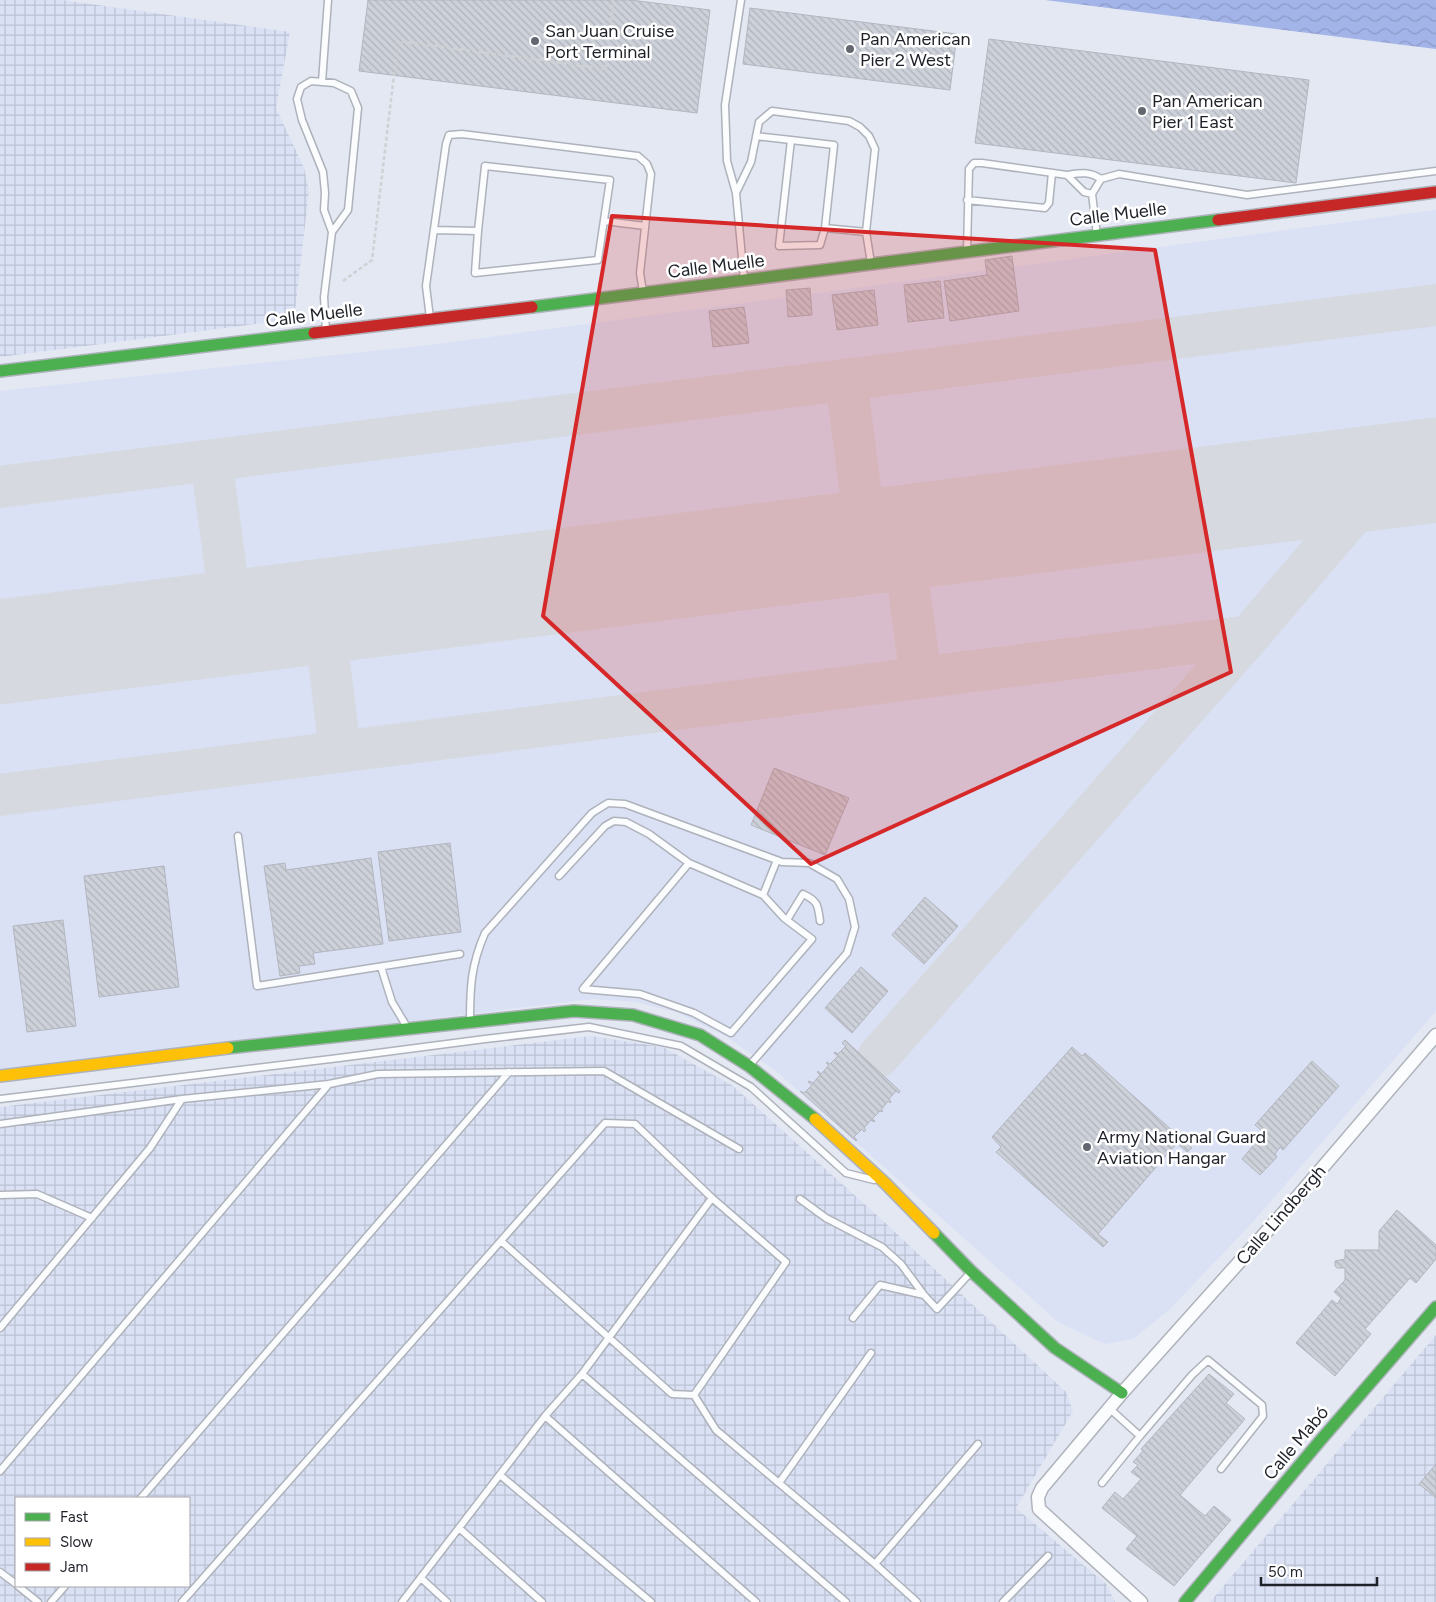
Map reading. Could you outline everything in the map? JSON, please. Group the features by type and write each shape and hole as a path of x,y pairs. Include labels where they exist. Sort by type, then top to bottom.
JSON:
{"street":[{"name":"Calle Muelle","path":"0,371 643,294 1436,192"},
{"path":"0,1076 407,1028 574,1011 633,1015 700,1035 749,1066 820,1123 885,1183 972,1271 1055,1348 1122,1392"},
{"name":"Calle Lindbergh","path":"1141,1602 1039,1509 1038,1497 1042,1488 1122,1392 1293,1202 1436,1035"},
{"name":"Calle Mabó","path":"1185,1602 1319,1442 1436,1307"}],"lane":[{"path":"322,82 328,0"},
{"path":"741,0 725,105 726,161 736,193 744,280"},
{"path":"326,331 324,297 332,232 324,210 325,193 322,172 302,120 298,99 301,87 312,81 334,83 351,91 358,108 348,210 332,232"},
{"path":"736,193 751,162 758,122 772,111 849,120 869,136 875,150 866,232 872,264"},
{"path":"430,318 426,286 446,144 449,135 462,134 638,156 648,164 651,174 640,273 643,294"},
{"path":"756,136 791,140 834,145 825,228 820,245 779,246 791,140"},
{"path":"967,252 969,169 974,163 1067,175 1093,174 1101,179"},
{"path":"485,166 610,180 598,260 475,273 478,231 485,166"},
{"path":"1097,235 1092,194 1101,179 1119,174 1247,195 1436,171"},
{"path":"967,200 1045,208 1050,203 1052,173"},
{"path":"1067,175 1084,192 1092,194"},
{"path":"604,221 645,226"},
{"path":"825,228 866,232"},
{"path":"434,230 478,231"},
{"path":"470,1023 471,977 477,951 485,933 592,813 608,803 625,804 782,862 810,863 837,879 849,899 855,927 847,953 749,1066"},
{"path":"559,876 605,826 614,821 626,822 649,834 689,863 763,895 787,920 812,938 731,1033 694,1012 640,994 583,989 689,863"},
{"path":"238,836 257,986 460,954"},
{"path":"763,895 778,860"},
{"path":"787,920 803,894 814,898 818,906 820,921"},
{"path":"381,967 392,1002 407,1028"},
{"path":"0,1099 589,1027 681,1046 751,1087 846,1173 885,1183"},
{"path":"0,1124 182,1100 330,1084 378,1074 604,1071 739,1149"},
{"path":"142,1497 509,1072"},
{"path":"0,1471 330,1084"},
{"path":"0,1328 150,1148 182,1100"},
{"path":"182,1602 605,1124 635,1124 712,1198 786,1262 694,1395"},
{"path":"0,1195 36,1194 92,1218"},
{"path":"402,1602 545,1416 582,1374 712,1198"},
{"path":"800,1198 826,1218 882,1247 901,1264 924,1295 938,1309 972,1271"},
{"path":"501,1241 672,1394 694,1395"},
{"path":"853,1318 880,1285 924,1295"},
{"path":"779,1482 871,1352"},
{"path":"1102,1483 1140,1436 1208,1360 1262,1405 1263,1416 1221,1469"},
{"path":"582,1374 846,1602"},
{"path":"694,1395 716,1430 876,1564 917,1602"},
{"path":"1109,1408 1140,1436"},
{"path":"545,1416 756,1602"},
{"path":"876,1564 978,1444"},
{"path":"500,1475 651,1602"},
{"path":"459,1528 542,1602"},
{"path":"1003,1602 1048,1556"},
{"path":"0,1572 15,1583"},
{"path":"420,1578 447,1602"},
{"path":"19,1587 38,1602"},
{"path":"51,1602 64,1587"}],"path":[{"path":"344,281 372,260 398,41 606,69 613,0"}],"highlighted area":[{"path":"612,216 1155,250 1231,672 811,864 543,616"}],"shaded area":[{"path":"0,0 62,0 290,32 276,108 304,168 309,191 294,319 0,357"},
{"path":"1436,210 1436,1011 1252,1223 1168,1311 1133,1339 1105,1344 1058,1322 776,1071 727,1037 678,1013 636,1002 592,999 0,1071 0,391 438,344"},
{"path":"591,1036 663,1047 733,1086 881,1219 1066,1392 1073,1411 1016,1508 1106,1584 1115,1602 0,1602 0,1107"},
{"path":"1436,1335 1436,1602 1210,1602"}],"water":[{"path":"1045,0 1436,0 1436,49"}],"pier":[{"path":"1042,1 1377,44 1044,2"}],"building":[{"name":"San Juan Cruise Port Terminal","path":"368,0 631,0 710,10 697,113 359,71"},
{"name":"Pan American Pier 2 West","path":"750,8 957,34 950,90 743,64"},
{"name":"Pan American Pier 1 East","path":"989,39 1309,80 1296,183 975,143"},
{"path":"1012,256 1019,311 950,321 944,281 987,275 985,260"},
{"path":"940,281 944,318 908,322 904,285"},
{"path":"810,288 812,315 788,317 786,290"},
{"path":"874,290 878,325 837,330 832,295"},
{"path":"744,307 749,343 713,347 709,311"},
{"path":"774,768 849,798 825,855 751,825"},
{"path":"450,843 461,932 389,941 378,852"},
{"path":"371,858 383,944 313,953 315,964 299,966 300,973 280,976 264,866 285,863 286,870"},
{"path":"164,866 179,987 99,997 84,876"},
{"path":"925,897 958,926 924,964 892,935"},
{"path":"63,920 76,1026 27,1032 13,926"},
{"path":"861,967 888,991 852,1033 825,1008"},
{"path":"845,1040 900,1091 899,1093 896,1091 889,1099 891,1102 888,1101 881,1110 883,1111 880,1111 872,1119 875,1121 871,1120 864,1128 866,1130 864,1132 862,1129 854,1137 856,1141 800,1091 804,1093 812,1085 808,1082 813,1083 820,1075 817,1072 821,1074 829,1065 826,1063 830,1064 838,1056 834,1053 838,1054 846,1046 842,1043"},
{"name":"Army National Guard Aviation Hangar","path":"1072,1047 1082,1056 1085,1053 1192,1148 1187,1152 1177,1143 1098,1234 1108,1242 1103,1247 996,1152 1001,1147 992,1137"},
{"path":"1312,1061 1339,1086 1283,1150 1280,1147 1275,1154 1277,1157 1260,1175 1242,1159 1258,1140 1260,1143 1267,1135 1255,1125"},
{"path":"1397,1210 1436,1245 1436,1259 1416,1283 1410,1278 1365,1329 1371,1334 1335,1376 1296,1343 1332,1300 1337,1304 1341,1298 1334,1292 1345,1280 1345,1268 1337,1268 1335,1261 1345,1259 1345,1250 1379,1250 1379,1231"},
{"path":"1209,1374 1234,1394 1226,1403 1245,1419 1180,1495 1205,1516 1214,1506 1231,1520 1174,1586 1126,1549 1137,1536 1102,1508 1115,1492 1123,1499 1141,1479 1131,1472 1138,1465 1133,1462 1143,1451 1141,1449"},
{"path":"1436,1464 1436,1498 1419,1484"}],"taxiway":[{"path":"0,487 1436,305"},
{"path":"846,379 867,542"},
{"path":"211,460 233,622"},
{"path":"878,1057 1249,636 1386,476"},
{"path":"902,538 921,678"},
{"path":"323,611 340,752"},
{"path":"0,795 1249,636"}],"runway":[{"path":"0,652 1436,470"}],"traffic: fast":[{"path":"532,307 1218,220"},
{"path":"0,371 314,333"},
{"path":"228,1048 574,1011 633,1015 700,1035 749,1066 815,1119"},
{"path":"934,1233 971,1271 1055,1348 1122,1393"},
{"path":"1185,1602 1319,1442 1436,1307"}],"traffic: slow":[{"path":"0,1076 228,1048"},
{"path":"815,1119 885,1183 934,1233"}],"traffic: jam":[{"path":"1218,220 1436,192"},
{"path":"314,333 532,307"}],"place":[{"name":"San Juan Cruise Port Terminal","path":"535,41"},
{"name":"Pan American Pier 2 West","path":"850,49"},
{"name":"Pan American Pier 1 East","path":"1142,111"},
{"name":"Army National Guard Aviation Hangar","path":"1087,1147"}]}
